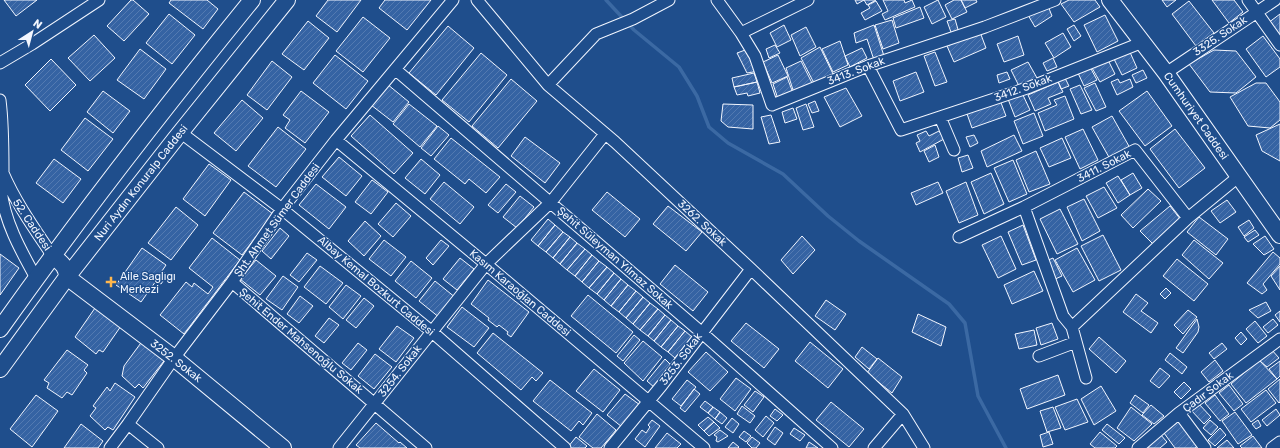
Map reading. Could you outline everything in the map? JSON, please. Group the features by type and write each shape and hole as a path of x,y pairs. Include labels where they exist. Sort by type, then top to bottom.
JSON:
{"street":[{"path":"0,329 52,255 154,123 252,0"},
{"name":"Nuri Aydın Konuralp Caddesi","path":"0,369 67,277 287,0"},
{"name":"Şht. Ahmet Sümer Caddesi","path":"110,448 174,358 232,282 282,209 336,140 453,0"},
{"name":"3262. Sokak","path":"477,0 548,85 604,134 751,269 903,414 924,448"},
{"path":"548,85 596,34 633,19 668,0"},
{"name":"3413. Sokak","path":"717,0 741,33 754,56 772,105 868,66 985,26 1055,0"},
{"path":"741,33 808,0"},
{"name":"Cumhuriyet Caddesi","path":"1110,0 1166,73 1280,235"},
{"path":"1248,0 1280,45"},
{"name":"3325. Sokak","path":"1166,73 1275,0"},
{"path":"0,63 32,44 93,2"},
{"name":"3412. Sokak","path":"868,66 901,130 1030,87 1143,42"},
{"name":"Şehit Süleyman Yılmaz Sokak","path":"396,70 701,332 832,448"},
{"name":"52. Caddesi","path":"0,100 3,173 1,189 5,210 18,244 36,278"},
{"path":"154,123 159,131 168,138 181,132 182,112 176,107 166,108"},
{"path":"940,117 954,150"},
{"name":"Albay Kemal Bozkurt Caddesi","path":"181,132 282,209 431,332 565,448"},
{"name":"3254. Sokak","path":"339,448 486,264 551,202 604,134"},
{"name":"Kasım Karaoğlan Caddesi","path":"336,140 704,448"},
{"name":"3411. Sokak","path":"959,237 1024,207 1135,150 1188,218"},
{"name":"52. Caddesi","path":"3,173 16,200 52,255"},
{"path":"1072,327 1188,218 1238,177"},
{"path":"1024,207 1063,316 1072,327 1086,378"},
{"path":"52,255 64,265 67,272 67,277"},
{"name":"3253. Sokak","path":"610,448 649,401 751,269"},
{"name":"3252. Sokak","path":"67,277 174,358 283,448"},
{"path":"36,278 38,284 54,294"},
{"name":"Şehit Ender Mahsenoğlu Sokak","path":"232,282 426,448"},
{"name":"Çadır Sokak","path":"1138,448 1179,414 1280,339"},
{"path":"1039,356 1076,342"},
{"path":"874,448 903,414"},
{"path":"1179,414 1205,448"},
{"path":"128,424 158,448"},
{"path":"1272,448 1280,442"}],"building":[{"path":"4,0 37,0 16,16"},
{"path":"131,0 133,0 149,14 124,41 107,26"},
{"path":"171,0 207,0 218,9 203,29 169,3"},
{"path":"328,0 361,0 337,32 316,16"},
{"path":"385,0 431,0 407,30 379,8"},
{"path":"855,0 864,0 857,4"},
{"path":"864,0 876,0 867,5"},
{"path":"883,0 904,0 905,3 912,0 915,7 885,20 882,14 888,11"},
{"path":"938,0 946,17 932,24 924,7"},
{"path":"954,0 961,0 967,12 952,19 945,5"},
{"path":"961,0 976,0 977,2 965,8"},
{"path":"1069,0 1095,0 1100,7 1074,22 1061,4"},
{"path":"1162,0 1176,0 1167,7"},
{"path":"1212,0 1234,0 1243,12 1229,23"},
{"path":"876,1 882,11 865,20 861,13 870,8 868,5"},
{"path":"1189,1 1214,33 1196,46 1172,14"},
{"path":"1048,6 1052,16 1035,27 1028,15"},
{"path":"920,7 924,18 896,28 893,18"},
{"path":"169,14 195,35 172,64 146,43"},
{"path":"1280,14 1280,40 1268,23"},
{"path":"1105,15 1118,41 1097,52 1084,25"},
{"path":"363,17 390,38 363,72 336,51"},
{"path":"955,19 959,33 952,35 947,21"},
{"path":"892,20 899,43 883,49 875,25"},
{"path":"308,21 329,38 304,70 282,54"},
{"path":"784,25 791,40 777,47 770,33"},
{"path":"874,25 884,56 874,60 867,39 856,43 854,33"},
{"path":"1074,25 1081,36 1074,41 1067,29"},
{"path":"448,26 474,48 436,95 409,73"},
{"path":"806,27 816,47 800,56 791,35"},
{"path":"980,32 986,48 954,62 947,46"},
{"path":"1063,33 1071,47 1054,58 1045,43"},
{"path":"94,35 115,58 90,81 68,58"},
{"path":"1018,36 1024,55 1004,62 997,44"},
{"path":"1263,36 1280,59 1280,67 1266,77 1246,49"},
{"path":"840,41 848,65 833,72 822,49"},
{"path":"775,45 780,53 769,58 766,49"},
{"path":"820,47 834,76 815,85 801,58"},
{"path":"862,48 867,58 850,67 845,56"},
{"path":"140,49 166,69 144,99 117,80"},
{"path":"748,49 757,70 747,73 737,53"},
{"path":"1129,50 1137,68 1122,75 1113,57"},
{"path":"1214,50 1236,51 1256,77 1236,93 1210,92 1189,64"},
{"path":"935,52 947,82 935,86 924,56"},
{"path":"481,53 507,75 469,122 442,100"},
{"path":"335,55 368,81 346,109 313,83"},
{"path":"778,55 788,76 772,83 763,62"},
{"path":"1053,58 1057,67 1047,71 1043,63"},
{"path":"51,59 76,85 50,111 25,85"},
{"path":"1108,60 1115,74 1100,82 1092,68"},
{"path":"272,61 292,77 267,110 247,95"},
{"path":"801,61 813,85 794,93 786,68"},
{"path":"1028,62 1037,78 1019,86 1011,70"},
{"path":"1090,67 1097,80 1084,86 1078,73"},
{"path":"1143,70 1147,78 1136,83 1132,75"},
{"path":"916,72 924,92 900,101 893,81"},
{"path":"1007,72 1010,79 999,83 997,75"},
{"path":"754,73 757,82 734,87 732,78"},
{"path":"787,77 793,93 778,99 773,84"},
{"path":"1065,78 1069,86 1061,89 1058,81"},
{"path":"511,79 537,101 498,148 472,126"},
{"path":"1118,79 1120,83 1130,79 1133,87 1117,95 1111,82"},
{"path":"757,82 760,93 748,96 747,93 737,95 734,87"},
{"path":"1058,82 1063,92 1048,98 1051,104 1035,111 1028,95"},
{"path":"1095,83 1106,107 1096,111 1084,88"},
{"path":"1256,83 1266,83 1280,102 1280,120 1270,128 1248,126 1230,97"},
{"path":"387,84 409,102 393,122 371,105"},
{"path":"1080,85 1092,110 1081,114 1070,89"},
{"path":"846,88 862,116 840,127 824,97"},
{"path":"103,91 130,111 113,133 87,112"},
{"path":"301,91 329,112 305,143 285,128 290,120 283,115"},
{"path":"1147,91 1172,126 1145,146 1119,111"},
{"path":"1022,93 1030,110 1015,117 1008,99"},
{"path":"1065,96 1074,119 1045,131 1038,113 1057,105 1054,100"},
{"path":"242,100 263,118 236,151 214,133"},
{"path":"1000,100 1006,116 972,128 966,111"},
{"path":"815,101 819,111 812,113 808,104"},
{"path":"409,104 437,126 420,147 393,124"},
{"path":"723,104 753,105 753,129 728,127 721,121"},
{"path":"806,104 814,127 803,130 796,108"},
{"path":"793,108 797,119 785,123 782,112"},
{"path":"1034,113 1043,136 1023,144 1014,121"},
{"path":"370,115 413,153 394,174 351,136"},
{"path":"771,115 780,142 769,144 761,117"},
{"path":"1112,116 1130,148 1110,159 1092,127"},
{"path":"85,118 113,139 88,171 61,150"},
{"path":"1280,124 1280,161 1262,151 1256,135"},
{"path":"438,126 449,135 431,156 421,148"},
{"path":"278,127 306,149 276,187 248,166"},
{"path":"1083,129 1098,160 1080,169 1065,137"},
{"path":"1175,129 1205,168 1179,188 1150,149"},
{"path":"926,131 929,136 939,131 944,139 920,152 916,143 920,141 917,135"},
{"path":"974,135 978,143 970,147 966,137"},
{"path":"1014,135 1022,151 987,167 981,151"},
{"path":"525,137 560,163 545,183 511,156"},
{"path":"451,138 500,177 486,193 469,179 465,184 434,159"},
{"path":"1062,138 1071,158 1049,167 1040,148"},
{"path":"935,145 939,157 929,162 924,151"},
{"path":"1036,151 1050,184 1029,192 1016,160"},
{"path":"968,155 973,168 962,172 958,158"},
{"path":"339,157 362,176 346,196 322,177"},
{"path":"54,159 81,179 63,203 36,183"},
{"path":"421,159 440,175 425,194 405,178"},
{"path":"1013,160 1027,194 1009,202 994,168"},
{"path":"209,164 231,180 205,216 183,199"},
{"path":"991,173 1004,204 984,214 971,182"},
{"path":"1133,173 1142,188 1130,195 1121,180"},
{"path":"1118,176 1130,195 1118,203 1106,183"},
{"path":"372,180 388,192 371,214 355,202"},
{"path":"444,182 474,207 460,224 430,199"},
{"path":"938,182 943,193 916,205 911,193"},
{"path":"966,182 978,215 959,223 946,191"},
{"path":"316,184 346,207 329,229 299,205"},
{"path":"506,184 516,192 498,213 488,205"},
{"path":"1104,187 1117,208 1098,218 1086,196"},
{"path":"1148,189 1161,201 1133,228 1121,215"},
{"path":"244,192 273,214 242,255 213,233"},
{"path":"607,192 640,219 625,237 592,210"},
{"path":"520,196 534,207 517,228 503,217"},
{"path":"1084,199 1100,231 1082,241 1067,207"},
{"path":"1227,200 1236,212 1220,223 1211,211"},
{"path":"396,203 411,216 393,237 378,224"},
{"path":"668,206 702,232 686,251 653,224"},
{"path":"1170,206 1181,220 1154,245 1140,231"},
{"path":"176,207 198,225 171,260 148,243"},
{"path":"1060,209 1078,244 1057,254 1040,219"},
{"path":"1199,217 1228,239 1216,255 1187,232"},
{"path":"548,219 555,225 538,246 531,240"},
{"path":"1249,220 1254,228 1244,236 1238,227"},
{"path":"365,221 381,236 364,256 348,241"},
{"path":"555,225 563,232 546,252 538,246"},
{"path":"1023,225 1036,260 1022,265 1008,232"},
{"path":"280,228 289,236 271,259 262,251"},
{"path":"1255,230 1259,235 1248,242 1244,237"},
{"path":"563,232 570,237 553,258 546,252"},
{"path":"1103,235 1121,270 1099,281 1081,246"},
{"path":"802,236 815,250 793,274 781,260"},
{"path":"1001,236 1016,269 998,278 982,245"},
{"path":"1265,236 1274,249 1264,255 1253,244"},
{"path":"570,237 577,243 560,264 553,258"},
{"path":"212,238 240,260 184,334 160,315 186,282 192,287 194,283 208,294 213,287 189,268"},
{"path":"384,240 406,257 391,276 369,259"},
{"path":"441,240 449,246 433,265 426,258"},
{"path":"1194,240 1223,263 1209,279 1182,255"},
{"path":"577,243 585,249 567,270 560,264"},
{"path":"142,248 166,265 162,271 167,275 161,284 156,281 141,302 116,285"},
{"path":"1077,248 1095,280 1073,292 1055,260"},
{"path":"585,249 592,255 575,276 567,270"},
{"path":"1273,252 1280,258 1280,264 1263,284 1267,290 1262,294 1247,283"},
{"path":"307,253 317,260 299,282 290,275"},
{"path":"0,254 19,268 0,295"},
{"path":"592,255 599,261 582,282 575,276"},
{"path":"460,258 474,269 457,290 443,279"},
{"path":"1053,258 1062,276 1053,280 1046,261"},
{"path":"1177,259 1208,284 1194,301 1163,276"},
{"path":"256,260 276,276 260,295 240,279"},
{"path":"411,261 432,278 416,298 395,281"},
{"path":"599,261 607,267 589,288 582,282"},
{"path":"675,265 708,292 693,311 660,284"},
{"path":"320,266 343,283 326,304 304,287"},
{"path":"1280,266 1280,290 1271,276"},
{"path":"607,267 614,273 597,294 589,288"},
{"path":"1034,271 1043,291 1012,304 1004,285"},
{"path":"614,273 621,279 604,300 597,294"},
{"path":"283,276 298,287 282,310 266,299"},
{"path":"621,279 628,285 611,306 604,300"},
{"path":"488,280 529,312 511,337 507,334 508,332 499,325 497,327 488,320 489,318 471,304"},
{"path":"435,281 456,298 440,318 419,301"},
{"path":"346,285 361,296 343,319 329,307"},
{"path":"628,285 636,291 619,312 611,306"},
{"path":"1166,288 1171,293 1165,299 1160,294"},
{"path":"636,291 643,297 626,318 619,312"},
{"path":"1136,294 1148,303 1141,311 1158,323 1151,333 1123,312"},
{"path":"588,295 633,332 616,353 571,316"},
{"path":"300,296 313,306 299,323 287,314"},
{"path":"643,297 650,303 633,324 626,318"},
{"path":"364,298 374,306 356,328 346,320"},
{"path":"826,300 846,314 835,330 815,316"},
{"path":"1266,302 1271,311 1258,318 1249,310"},
{"path":"650,303 658,309 640,330 633,324"},
{"path":"462,307 489,328 474,347 447,327"},
{"path":"95,308 121,326 103,352 99,350 96,354 75,337"},
{"path":"658,309 665,315 648,336 640,330"},
{"path":"1188,310 1197,317 1183,334 1174,325"},
{"path":"1280,311 1280,322 1275,315"},
{"path":"918,314 946,327 941,346 912,332"},
{"path":"665,315 671,320 654,341 648,336"},
{"path":"329,318 339,325 324,343 315,336"},
{"path":"1197,319 1199,327 1198,332 1183,353 1176,348"},
{"path":"1273,319 1278,325 1268,333 1263,327"},
{"path":"671,320 678,326 661,347 654,341"},
{"path":"1255,321 1267,336 1258,343 1246,329"},
{"path":"746,323 779,349 764,368 731,341"},
{"path":"1052,323 1058,339 1041,345 1036,328"},
{"path":"397,326 414,338 396,362 379,349"},
{"path":"678,326 685,331 668,352 661,347"},
{"path":"1034,330 1037,345 1019,349 1015,334"},
{"path":"685,331 692,337 675,358 668,352"},
{"path":"1241,332 1247,339 1241,345 1235,338"},
{"path":"493,333 543,373 536,381 532,377 521,390 477,353"},
{"path":"634,335 640,340 623,361 617,356"},
{"path":"1099,337 1126,361 1116,373 1089,349"},
{"path":"143,340 167,357 143,388 139,384 135,388 122,376 124,366"},
{"path":"643,341 662,357 643,381 624,363"},
{"path":"810,342 843,369 828,388 795,361"},
{"path":"358,343 367,350 351,370 342,363"},
{"path":"1222,343 1227,349 1214,359 1209,353"},
{"path":"862,347 877,359 869,369 855,357"},
{"path":"1271,349 1279,358 1267,367 1259,360"},
{"path":"67,350 88,365 84,370 87,373 72,395 67,392 62,398 47,388 49,383 44,380"},
{"path":"706,352 728,372 710,391 688,372"},
{"path":"1170,353 1187,367 1182,374 1165,360"},
{"path":"375,354 392,367 374,389 358,376"},
{"path":"878,358 902,377 892,393 867,373"},
{"path":"665,359 672,366 655,388 647,381"},
{"path":"1215,360 1223,371 1209,382 1201,372"},
{"path":"1259,360 1277,379 1246,403 1231,384"},
{"path":"1280,361 1280,376 1277,379 1269,369"},
{"path":"1160,368 1170,376 1159,388 1150,381"},
{"path":"594,369 620,390 603,412 576,391"},
{"path":"1058,375 1065,395 1027,409 1020,389"},
{"path":"736,378 751,389 735,411 720,399"},
{"path":"1280,379 1280,402 1279,403 1268,389"},
{"path":"550,380 592,413 583,425 579,421 571,431 533,401"},
{"path":"687,380 696,387 681,406 672,399"},
{"path":"1184,382 1191,389 1181,399 1174,392"},
{"path":"115,383 135,397 113,430 108,427 105,430 90,416 96,408 93,406 107,387 110,391"},
{"path":"1229,385 1243,404 1234,411 1219,393"},
{"path":"1101,386 1116,411 1094,425 1081,399"},
{"path":"694,389 700,394 685,412 680,408"},
{"path":"1266,390 1276,403 1251,422 1241,409"},
{"path":"755,391 764,397 753,412 744,405"},
{"path":"625,394 640,405 622,427 607,415"},
{"path":"36,395 58,411 32,447 10,429"},
{"path":"1135,395 1149,405 1143,413 1130,403"},
{"path":"1215,395 1229,414 1220,421 1205,403"},
{"path":"1077,399 1088,422 1065,430 1055,407"},
{"path":"705,401 713,407 708,413 700,407"},
{"path":"831,402 864,429 849,447 816,420"},
{"path":"1198,403 1211,417 1204,424 1190,409"},
{"path":"1151,405 1164,416 1154,424 1142,415"},
{"path":"742,406 755,416 750,423 737,414"},
{"path":"713,407 720,412 715,419 708,413"},
{"path":"1053,407 1061,428 1047,432 1040,411"},
{"path":"1131,407 1152,424 1134,441 1117,428"},
{"path":"775,409 783,415 777,421 770,416"},
{"path":"1276,409 1280,415 1267,426 1262,420"},
{"path":"720,412 727,418 722,424 715,419"},
{"path":"1235,412 1252,435 1238,444 1222,421"},
{"path":"597,414 616,430 601,448 593,448 579,437"},
{"path":"766,416 774,423 763,437 755,430"},
{"path":"708,417 714,422 704,431 698,425"},
{"path":"732,418 739,424 733,433 725,427"},
{"path":"652,420 660,426 645,447 635,439 642,430 646,433 650,427 648,425"},
{"path":"1210,420 1218,427 1211,435 1203,428"},
{"path":"1258,420 1261,426 1256,429 1252,424"},
{"path":"1179,421 1198,446 1195,448 1175,448 1164,433"},
{"path":"714,422 720,428 709,436 704,431"},
{"path":"376,423 407,448 360,448 356,445"},
{"path":"81,424 103,441 98,448 64,448"},
{"path":"1107,424 1125,438 1119,444 1102,430"},
{"path":"775,427 783,433 775,445 767,439"},
{"path":"794,428 805,435 800,441 790,434"},
{"path":"1220,428 1226,435 1215,446 1208,440"},
{"path":"720,430 728,436 718,442 716,441 717,437 714,435"},
{"path":"744,431 751,436 746,442 739,437"},
{"path":"1049,432 1053,444 1043,447 1040,435"},
{"path":"1100,432 1117,446 1115,448 1095,448 1090,444"},
{"path":"667,433 681,444 677,448 655,448"},
{"path":"1160,434 1167,442 1160,448 1145,448"},
{"path":"1253,436 1262,448 1242,448 1240,446"},
{"path":"576,437 587,446 585,448 568,447"},
{"path":"752,437 760,443 756,448 752,448 747,443"},
{"path":"1227,440 1234,448 1217,448"},
{"path":"733,442 739,447 728,448"},
{"path":"809,442 818,448 806,448"}],"waterway":[{"path":"606,0 634,30 679,67 697,96 709,127 728,143 783,174 828,216 859,241 949,304 965,323 978,396 1006,448"}],"place":[{"name":"Aile Saglıgı Merkezi","path":"111,282"}]}
